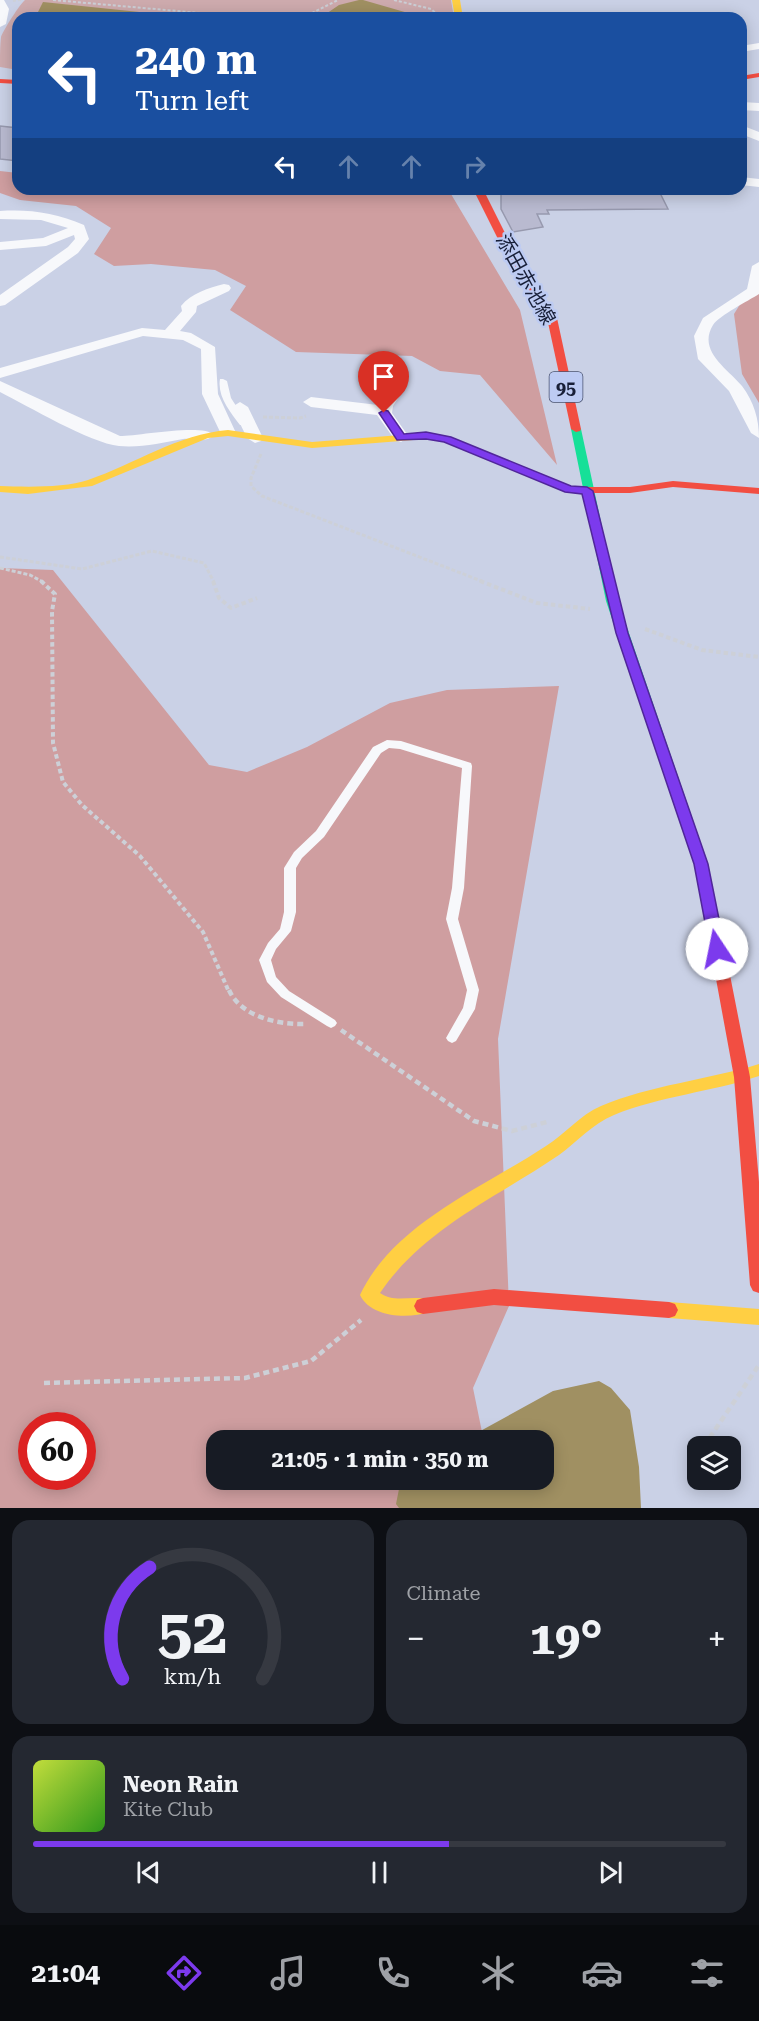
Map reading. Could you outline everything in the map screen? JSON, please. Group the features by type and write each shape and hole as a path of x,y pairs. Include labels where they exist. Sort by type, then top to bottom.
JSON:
{"main road":[{"name":"添田赤池線","path":"481,195 510,253 552,318 612,601 701,864 742,1077 759,1285"},
{"path":"0,489 28,491 88,484 206,435 228,433 251,426 312,445 401,437 426,436 447,439 570,490 630,490 674,484 759,491"},
{"path":"759,1070 742,1077 606,1111 554,1149 468,1204 393,1259 373,1284 369,1295 378,1303 394,1309 494,1297 759,1317"}],"street":[{"path":"0,2 3,9 0,24"},
{"path":"0,215 35,213 58,218 79,228"},
{"path":"0,246 46,242 79,228"},
{"path":"0,302 74,250 81,239 79,228"},
{"path":"759,266 754,291 708,321 700,336 706,359 736,389 759,433"},
{"path":"170,333 189,312 188,306 192,302 224,288"},
{"path":"0,373 142,332 186,336 208,347 210,394 228,433"},
{"path":"0,386 98,434 118,441 140,441 188,434 206,435"},
{"path":"385,411 394,392"},
{"path":"311,402 385,411"},
{"path":"385,411 401,437"}],"lane":[{"path":"223,381 223,392 234,411 251,426"},
{"path":"331,1023 285,994 271,979 265,960 272,946 285,931 290,912 290,868 298,855 320,834 377,750 387,744 401,745 467,766 458,888 452,919 473,990 470,1009 452,1038"}],"path":[{"path":"53,0 188,12"},
{"path":"315,12 338,0"},
{"path":"394,0 431,9 435,12"},
{"path":"311,402 307,405 308,415 251,426 256,464 251,486 262,496 537,603 550,607 584,607 595,611"},
{"path":"0,556 82,569 109,564 137,553 152,551 204,563 210,568 215,592 224,604 231,608 257,598"},
{"path":"0,568 44,580 55,594 52,611 52,743"},
{"path":"638,627 702,650 759,657"},
{"path":"44,1383 245,1378 311,1361 349,1332 378,1303"},
{"path":"711,1436 759,1365"}],"shaded area":[{"path":"25,0 451,0 453,12 16,12"},
{"path":"363,0 405,12 329,12 339,5"},
{"path":"43,2 139,12 38,12"},
{"path":"12,17 12,69 0,67 1,37"},
{"path":"0,171 12,172 12,195 452,195 520,310 557,465 480,375 440,371 412,356 296,352 230,310 246,286 215,270 151,264 114,266 94,254 111,228 76,206 20,200 0,193"},
{"path":"759,274 759,403 742,374 734,314"},
{"path":"0,568 53,570 209,765 247,772 307,747 390,703 447,690 559,686 498,1039 509,1306 473,1388 482,1430 206,1430 206,1490 554,1490 554,1486 601,1508 0,1508"},
{"path":"599,1381 611,1388 630,1410 639,1467 641,1508 399,1508 396,1504 399,1490 554,1490 554,1430 482,1430 553,1391"}],"building":[{"path":"0,126 12,127 12,160 0,159"},
{"path":"501,195 661,195 668,209 547,210 549,214 537,214 543,227 513,232 501,209"}],"traffic: fast":[{"path":"576,429 612,601 701,864 712,919"}],"traffic: slow":[{"path":"456,0 458,12"},
{"path":"0,489 28,491 88,484 206,435 228,433 312,445 426,436 447,439 487,455"},
{"path":"423,1306 401,1308 388,1306 369,1295 405,1249 452,1212 553,1150 601,1113 759,1070"},
{"path":"669,1310 759,1317"}],"traffic: jam":[{"path":"747,77 759,75"},
{"path":"0,81 12,82"},
{"path":"481,195 510,253 552,318 576,429"},
{"path":"487,455 570,490 630,490 673,484 759,491"},
{"path":"712,919 742,1077 759,1285"},
{"path":"423,1306 494,1297 669,1310"}],"route":[{"path":"384,413 401,437 426,436 447,439 570,490 587,491 612,601 701,864 717,949"}]}
